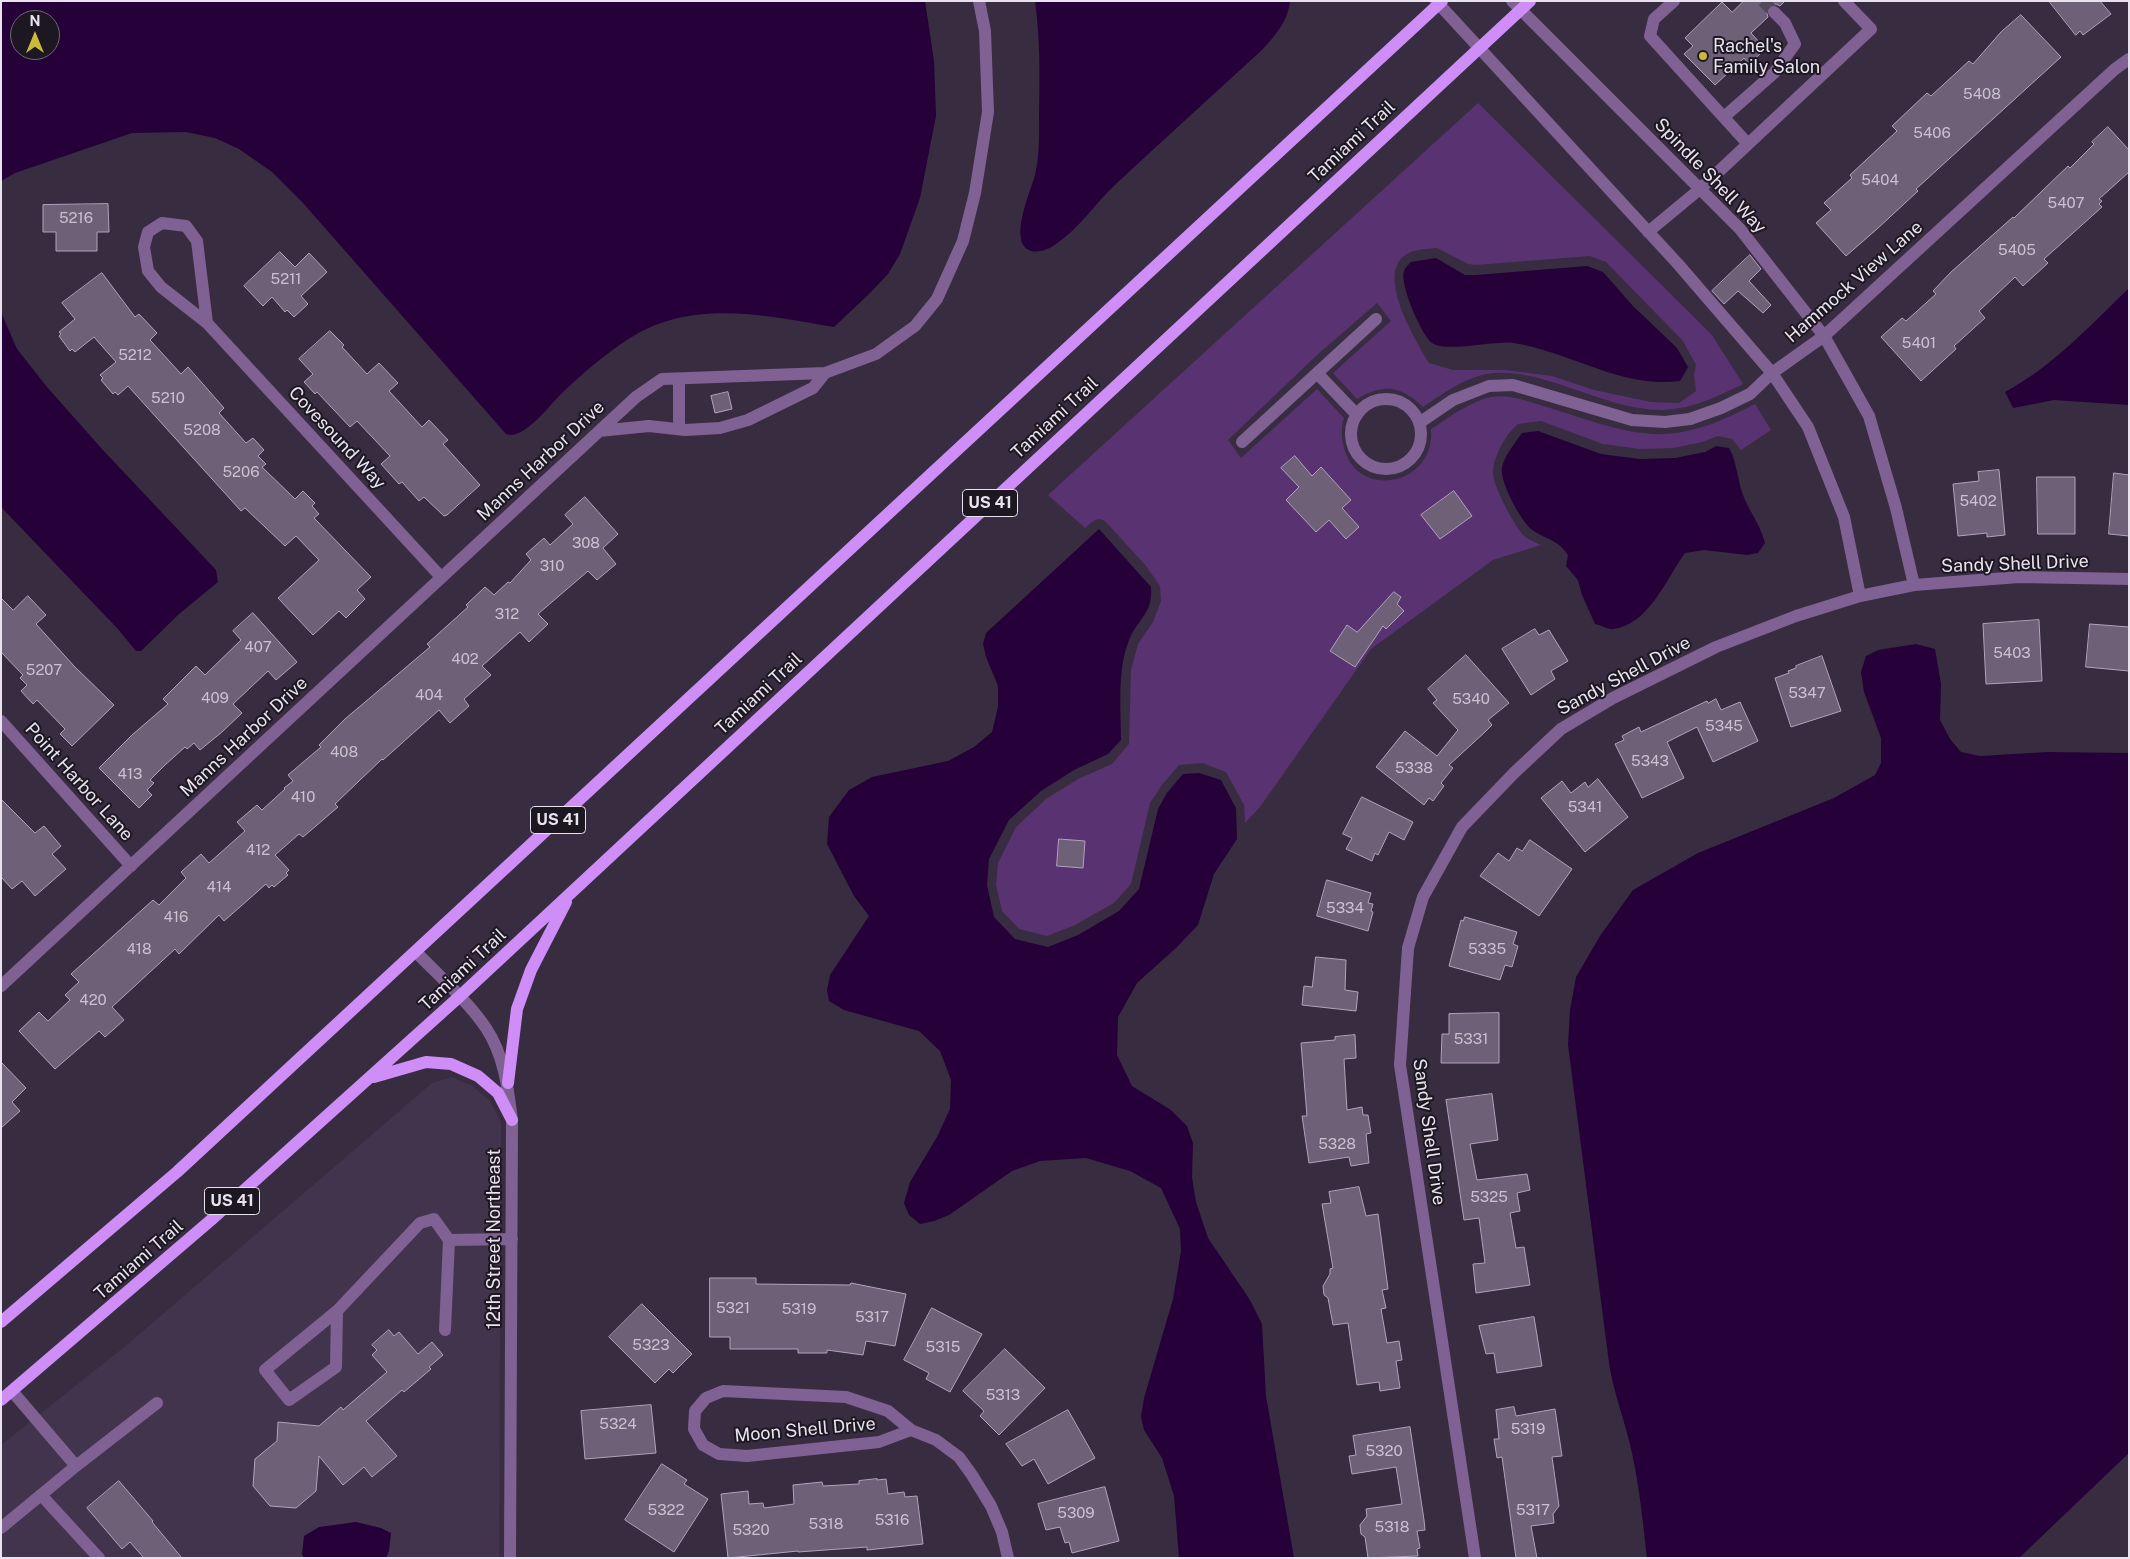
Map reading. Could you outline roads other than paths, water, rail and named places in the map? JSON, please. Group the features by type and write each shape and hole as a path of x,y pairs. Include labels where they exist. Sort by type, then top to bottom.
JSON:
{"main road":[{"name":"Tamiami Trail","path":"1,1400 211,1220 460,997 1479,48 1516,6 1530,1"},
{"name":"US 41","path":"1,1322 177,1172 1439,2"},
{"path":"508,1083 516,1009 531,970 571,893"},
{"path":"370,1078 426,1062 451,1064 478,1076 498,1093 512,1120"}],"street":[{"name":"Manns Harbor Drive","path":"1,986 636,397 662,379 825,373 876,354 916,326 937,299 963,241 975,194 988,112 985,31 979,1"},
{"path":"1674,1 1654,19 1650,36 1748,144"},
{"path":"1648,232 1700,189 1871,29 1844,1"},
{"path":"1439,2 1648,232 1772,373 1808,427 1844,517 1860,596"},
{"name":"Spindle Shell Way","path":"1516,6 1740,229 1824,336 1869,416 1896,508 1914,585"},
{"path":"1724,118 1774,73 1795,44 1785,23 1774,12"},
{"name":"Hammock View Lane","path":"1419,423 1453,400 1489,386 1513,385 1632,420 1664,422 1690,419 1721,408 1750,394 1772,373 1824,336 2114,69 2129,59"},
{"name":"Covesound Way","path":"207,323 197,241 186,226 162,223 148,232 144,248 148,270 161,287 207,323 441,577"},
{"path":"1242,442 1376,319"},
{"path":"599,431 648,426 711,430 748,420 813,388 825,373"},
{"path":"1317,373 1357,415"},
{"path":"679,378 679,429"},
{"path":"1385,400 1396,401 1406,406 1419,423 1420,444 1415,454 1400,466 1392,469 1381,469 1369,465 1360,458 1354,448 1351,437 1352,425 1357,415 1370,404 1385,400"},
{"name":"Sandy Shell Drive","path":"1475,1558 1400,1064 1408,948 1423,897 1462,827 1514,773 1561,729 1612,698 1716,647 1796,616 1860,596 1914,585 2019,577 2129,579"},
{"name":"Point Harbor Lane","path":"1,721 131,866"},
{"name":"12th Street Northeast","path":"416,952 460,997 486,1029 498,1052 508,1083 512,1120 510,1558"},
{"path":"337,1311 336,1367 289,1400 265,1370 337,1311 420,1223 434,1219 449,1240 445,1330"},
{"path":"449,1240 512,1239"},
{"name":"Moon Shell Drive","path":"911,1430 879,1442 747,1456 719,1454 703,1445 694,1429 695,1412 706,1398 723,1391 846,1397 888,1411 911,1430 936,1440 959,1457 991,1506 1002,1532 1008,1558"},
{"path":"12,1392 76,1466"},
{"path":"1,1528 157,1403"},
{"path":"42,1496 100,1558"}],"tunnel":[{"path":"1763,1 1774,12"}],"place":[{"name":"Rachel's Family Salon","path":"1703,56"}]}
